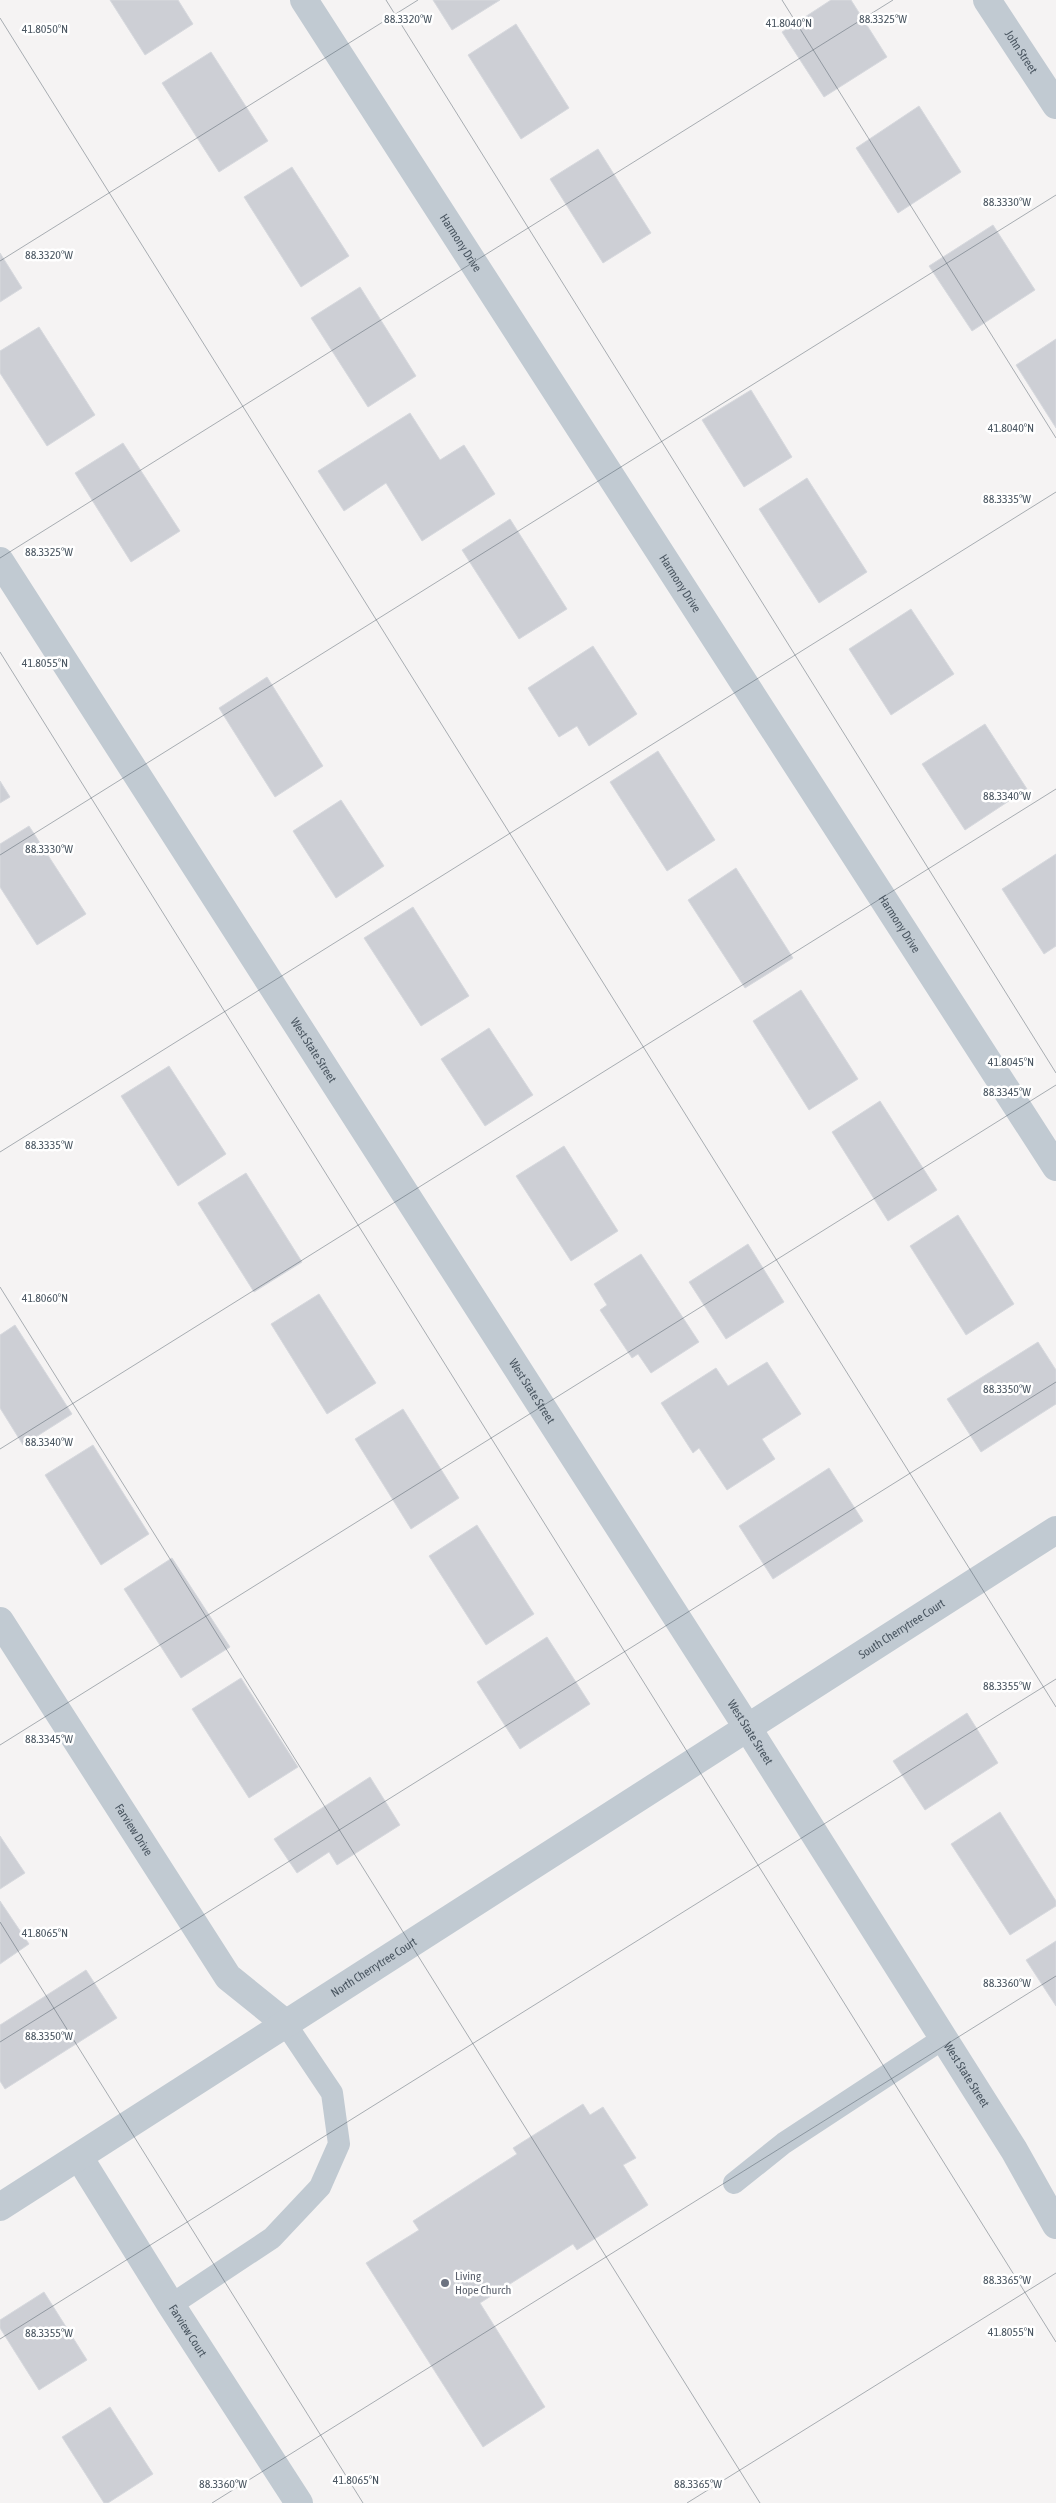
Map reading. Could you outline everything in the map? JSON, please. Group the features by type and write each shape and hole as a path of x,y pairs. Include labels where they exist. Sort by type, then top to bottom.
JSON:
{"street":[{"name":"Harmony Drive","path":"304,0 1056,1167"},
{"name":"John Street","path":"988,0 1056,105"},
{"name":"West State Street","path":"0,561 747,1727 1014,2150 1056,2225"},
{"name":"South Cherrytree Court","path":"747,1727 1056,1530"},
{"name":"Farview Drive","path":"0,1621 228,1977 285,2023"},
{"name":"North Cherrytree Court","path":"0,2207 747,1727"},
{"name":"Farview Court","path":"79,2157 171,2306 299,2503"}],"lane":[{"path":"171,2306 272,2238 320,2186 339,2144 332,2093 285,2023"},
{"path":"734,2183 784,2142 944,2038"}],"building":[{"path":"110,0 178,0 193,24 145,55"},
{"path":"433,0 500,0 452,30"},
{"path":"831,0 851,0 887,57 824,97 782,32"},
{"path":"516,24 569,108 521,139 468,55"},
{"path":"211,52 268,141 219,172 162,83"},
{"path":"919,106 961,172 898,213 856,148"},
{"path":"598,149 651,233 603,263 550,179"},
{"path":"292,167 349,256 301,287 244,197"},
{"path":"993,225 1035,290 972,331 929,266"},
{"path":"0,253 22,288 0,302"},
{"path":"360,287 416,376 368,407 311,318"},
{"path":"39,327 95,415 47,446 0,373 0,351"},
{"path":"1056,339 1056,428 1016,365"},
{"path":"751,390 792,457 744,487 702,420"},
{"path":"410,413 440,460 464,445 495,494 422,541 386,483 344,511 318,471"},
{"path":"123,443 180,531 131,562 75,473"},
{"path":"807,478 867,572 819,603 759,509"},
{"path":"510,519 567,609 519,639 462,550"},
{"path":"911,609 954,674 891,715 849,649"},
{"path":"593,646 637,714 589,746 577,726 559,737 528,688"},
{"path":"267,677 323,766 275,797 219,708"},
{"path":"985,724 1027,789 965,830 922,764"},
{"path":"658,751 715,840 667,871 610,782"},
{"path":"0,781 10,797 0,803"},
{"path":"341,800 384,866 336,898 293,831"},
{"path":"29,826 86,914 37,945 0,887 0,844"},
{"path":"1056,854 1056,946 1044,954 1002,889"},
{"path":"736,868 793,958 745,988 688,900"},
{"path":"413,907 469,996 421,1026 364,938"},
{"path":"801,990 858,1079 809,1110 753,1021"},
{"path":"489,1028 533,1095 485,1126 441,1059"},
{"path":"169,1066 226,1154 178,1186 121,1096"},
{"path":"880,1101 937,1190 888,1221 832,1132"},
{"path":"564,1146 618,1231 571,1261 516,1176"},
{"path":"246,1173 302,1262 254,1292 198,1203"},
{"path":"958,1215 1014,1304 966,1335 910,1246"},
{"path":"748,1244 784,1302 726,1339 689,1282"},
{"path":"641,1254 699,1342 651,1373 638,1354 632,1358 600,1310 607,1305 594,1284"},
{"path":"319,1294 376,1383 327,1414 271,1324"},
{"path":"15,1325 72,1414 23,1445 0,1408 0,1335"},
{"path":"1038,1342 1056,1370 1056,1404 981,1452 947,1399"},
{"path":"767,1362 801,1414 762,1439 775,1459 727,1490 699,1448 693,1453 661,1403 716,1368 728,1386"},
{"path":"403,1409 459,1498 411,1529 355,1439"},
{"path":"93,1445 149,1534 101,1565 45,1475"},
{"path":"829,1468 863,1521 773,1579 739,1526"},
{"path":"477,1525 534,1614 486,1645 429,1556"},
{"path":"172,1558 230,1647 181,1678 124,1589"},
{"path":"547,1637 590,1704 520,1749 477,1682"},
{"path":"241,1678 298,1767 249,1798 192,1709"},
{"path":"967,1713 998,1763 925,1810 893,1761"},
{"path":"370,1777 400,1825 337,1865 329,1852 297,1873 274,1839"},
{"path":"1000,1812 1056,1901 1056,1906 1010,1935 951,1844"},
{"path":"0,1836 25,1873 0,1889"},
{"path":"0,1901 29,1944 0,1964"},
{"path":"1056,1941 1056,2006 1026,1960"},
{"path":"86,1970 117,2018 5,2089 0,2081 0,2025"},
{"name":"Living Hope Church","path":"583,2104 590,2115 603,2107 636,2158 623,2165 648,2205 577,2250 573,2244 480,2303 545,2407 483,2447 366,2263 419,2230 413,2221 517,2154 513,2148"},
{"path":"44,2292 87,2360 39,2390 0,2328 0,2320"},
{"path":"110,2407 153,2474 108,2503 104,2503 62,2437"}],"place":[{"name":"Living Hope Church","path":"445,2283"}]}
